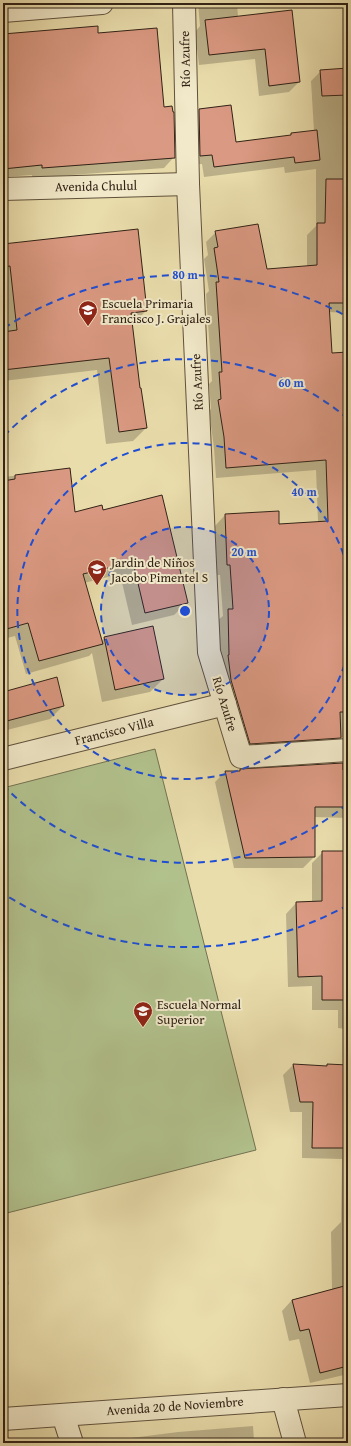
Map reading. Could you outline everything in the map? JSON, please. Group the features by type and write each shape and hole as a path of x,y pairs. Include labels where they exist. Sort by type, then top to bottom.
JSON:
{"street":[{"path":"3,11 102,3"},
{"name":"Río Azufre","path":"184,3 188,184 209,652 241,757 348,750"},
{"name":"Avenida Chulul","path":"3,189 188,184"},
{"name":"Francisco Villa","path":"3,759 225,704"},
{"name":"Avenida 20 de Noviembre","path":"3,1419 283,1398 348,1395"},
{"path":"283,1398 295,1443"},
{"path":"63,1415 72,1443"}],"green space":[{"path":"155,749 256,1150 3,1214 3,788"}],"building":[{"path":"292,10 300,82 269,86 265,49 209,55 205,20"},
{"path":"98,26 98,33 157,28 164,107 172,106 174,112 175,158 42,168 42,165 3,169 3,34"},
{"path":"348,68 348,95 322,96 320,70"},
{"path":"231,105 236,142 317,130 320,160 295,163 294,157 214,167 212,155 200,156 199,109"},
{"path":"326,179 348,179 348,303 329,303 332,353 348,352 348,712 340,712 341,738 250,744 231,680 228,655 228,609 233,609 230,565 227,565 225,514 279,511 279,524 328,521 326,460 226,468 224,437 218,400 221,399 219,372 222,372 216,282 219,282 214,248 218,247 215,231 258,224 267,269 317,265 317,223 325,223"},
{"path":"138,229 147,311 131,313 140,388 147,428 119,432 109,358 3,370 3,332 17,330 10,266 3,267 3,244"},
{"path":"70,468 75,512 102,505 103,510 162,495 188,603 145,613 133,562 83,574 103,644 39,661 28,623 3,630 3,481 15,479 15,475"},
{"path":"153,626 164,679 115,690 104,637"},
{"path":"57,677 64,706 3,722 3,692"},
{"path":"343,763 343,770 348,770 348,807 315,807 315,857 245,858 225,771"},
{"path":"322,851 348,851 348,1000 322,1000 322,976 298,977 296,902 322,901"},
{"path":"293,1064 327,1066 327,1064 348,1065 348,1148 312,1148 313,1102 300,1102"},
{"path":"348,1285 348,1366 320,1373 309,1329 300,1331 292,1300"}],"place":[{"name":"Escuela Primaria Francisco J. Grajales","path":"88,327"},
{"name":"Jardin de Niños Jacobo Pimentel S","path":"97,586"},
{"name":"Escuela Normal Superior","path":"143,1028"}]}
